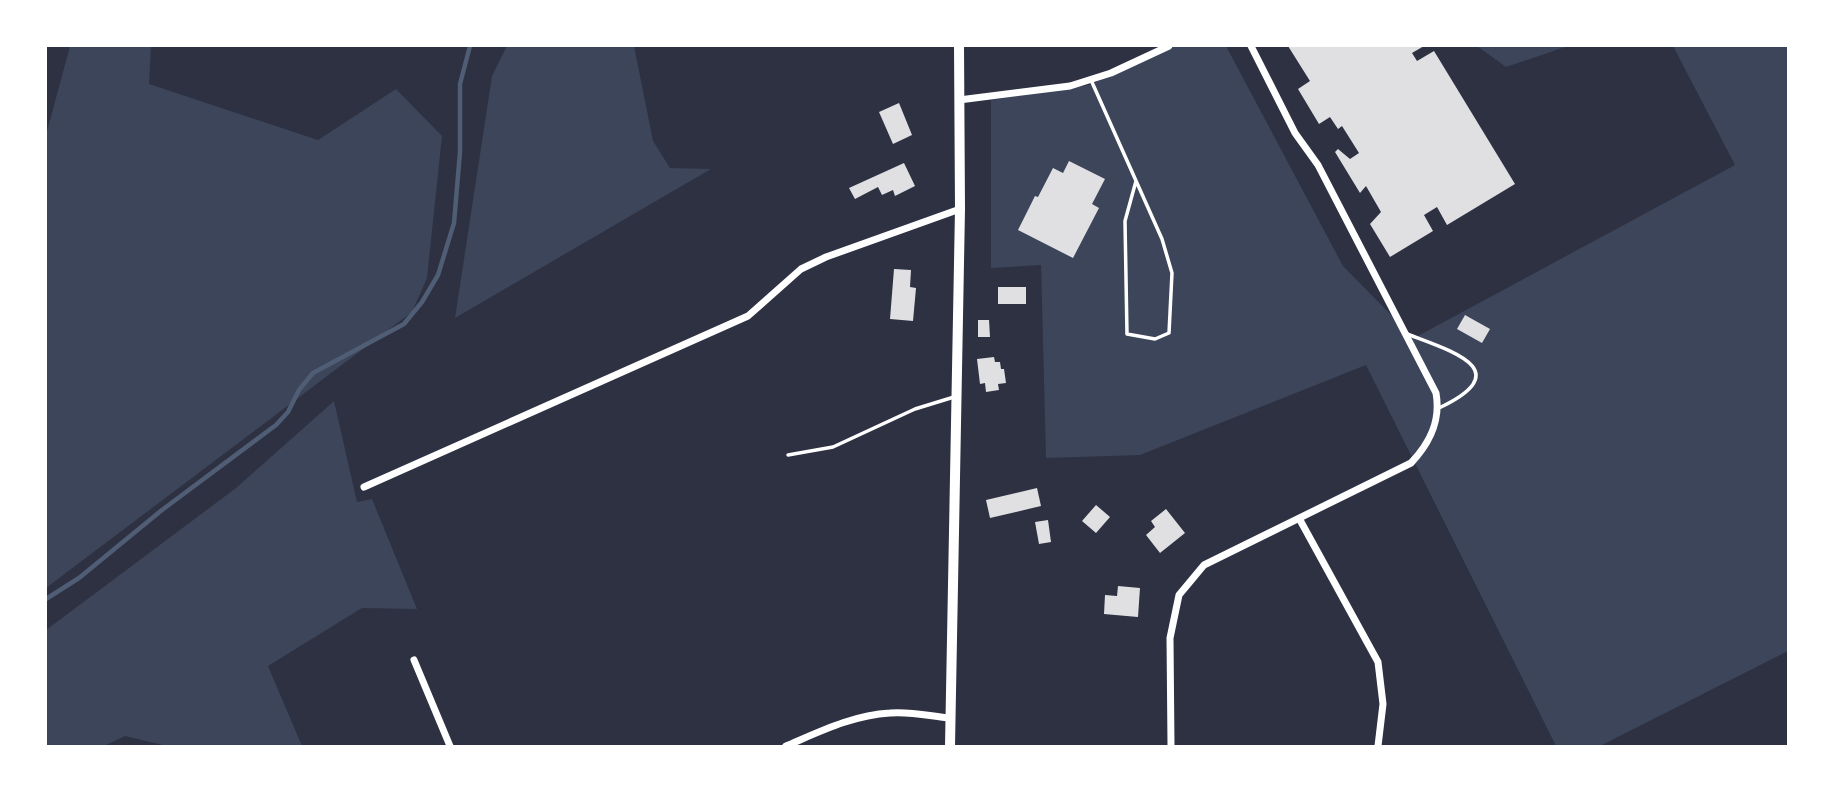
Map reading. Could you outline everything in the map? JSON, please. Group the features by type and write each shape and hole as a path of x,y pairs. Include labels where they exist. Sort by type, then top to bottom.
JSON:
{"main road":[{"path":"950,747 960,209 959,46"}],"street":[{"path":"959,100 1070,86 1111,73 1169,46"},
{"path":"1171,747 1170,638 1179,595 1204,565 1411,463 1421,453 1434,430 1439,408 1436,393 1318,165 1295,133 1251,46"},
{"path":"364,486 748,316 789,277 814,263 960,209"},
{"path":"1300,520 1378,662 1382,704 1378,747"},
{"path":"414,660 450,747"},
{"path":"786,747 836,725 862,717 892,713 950,718"}],"lane":[{"path":"1091,80 1136,180 1161,239 1172,273 1169,334 1155,339 1126,334 1125,221 1136,180"},
{"path":"1405,333 1455,353 1472,364 1476,375 1473,387 1460,398 1439,408"},
{"path":"788,455 833,447 915,409 956,396"}],"shaded area":[{"path":"70,46 151,46 149,84 318,140 396,89 442,136 427,278 412,312 46,588 46,135"},
{"path":"507,46 634,46 653,141 670,168 711,169 455,318 492,76"},
{"path":"1176,46 1226,46 1343,266 1414,338 1735,165 1673,46 1788,46 1788,651 1600,746 1556,746 1366,365 1140,455 1046,458 1041,265 991,268 991,100 1089,85"},
{"path":"1477,46 1568,46 1506,67"},
{"path":"334,401 357,502 372,499 417,609 362,608 268,666 302,746 167,746 125,736 104,746 46,746 46,630 236,488"}],"building":[{"path":"1288,46 1424,46 1412,53 1417,61 1434,51 1515,184 1447,225 1437,207 1424,215 1433,231 1390,257 1370,224 1381,212 1366,186 1360,193 1335,152 1338,149 1350,159 1359,153 1342,126 1338,129 1330,117 1319,124 1298,89 1310,81"},
{"path":"899,103 912,135 893,144 879,112"},
{"path":"1069,161 1105,179 1092,204 1099,208 1073,258 1018,230 1053,168 1063,173"},
{"path":"904,163 915,186 895,196 893,190 882,195 878,187 855,199 849,188"},
{"path":"894,269 911,270 910,287 916,288 913,321 890,319"},
{"path":"998,287 1026,287 1026,304 998,304"},
{"path":"1465,315 1490,329 1482,343 1457,329"},
{"path":"978,320 989,320 990,337 978,337"},
{"path":"994,357 995,362 1000,362 1001,369 1004,369 1006,383 998,384 999,390 986,392 985,383 980,384 977,359"},
{"path":"1037,488 1041,506 990,518 986,500"},
{"path":"1096,505 1110,517 1096,533 1082,521"},
{"path":"1166,509 1185,533 1160,553 1146,535 1155,527 1151,521"},
{"path":"1048,520 1051,542 1039,544 1035,522"},
{"path":"1118,586 1140,588 1138,617 1104,614 1105,595 1117,596"}],"waterway":[{"path":"46,599 79,578 162,510 276,425 288,412 299,390 313,373 404,324 422,302 438,275 454,223 460,152 460,84 470,46"}]}
